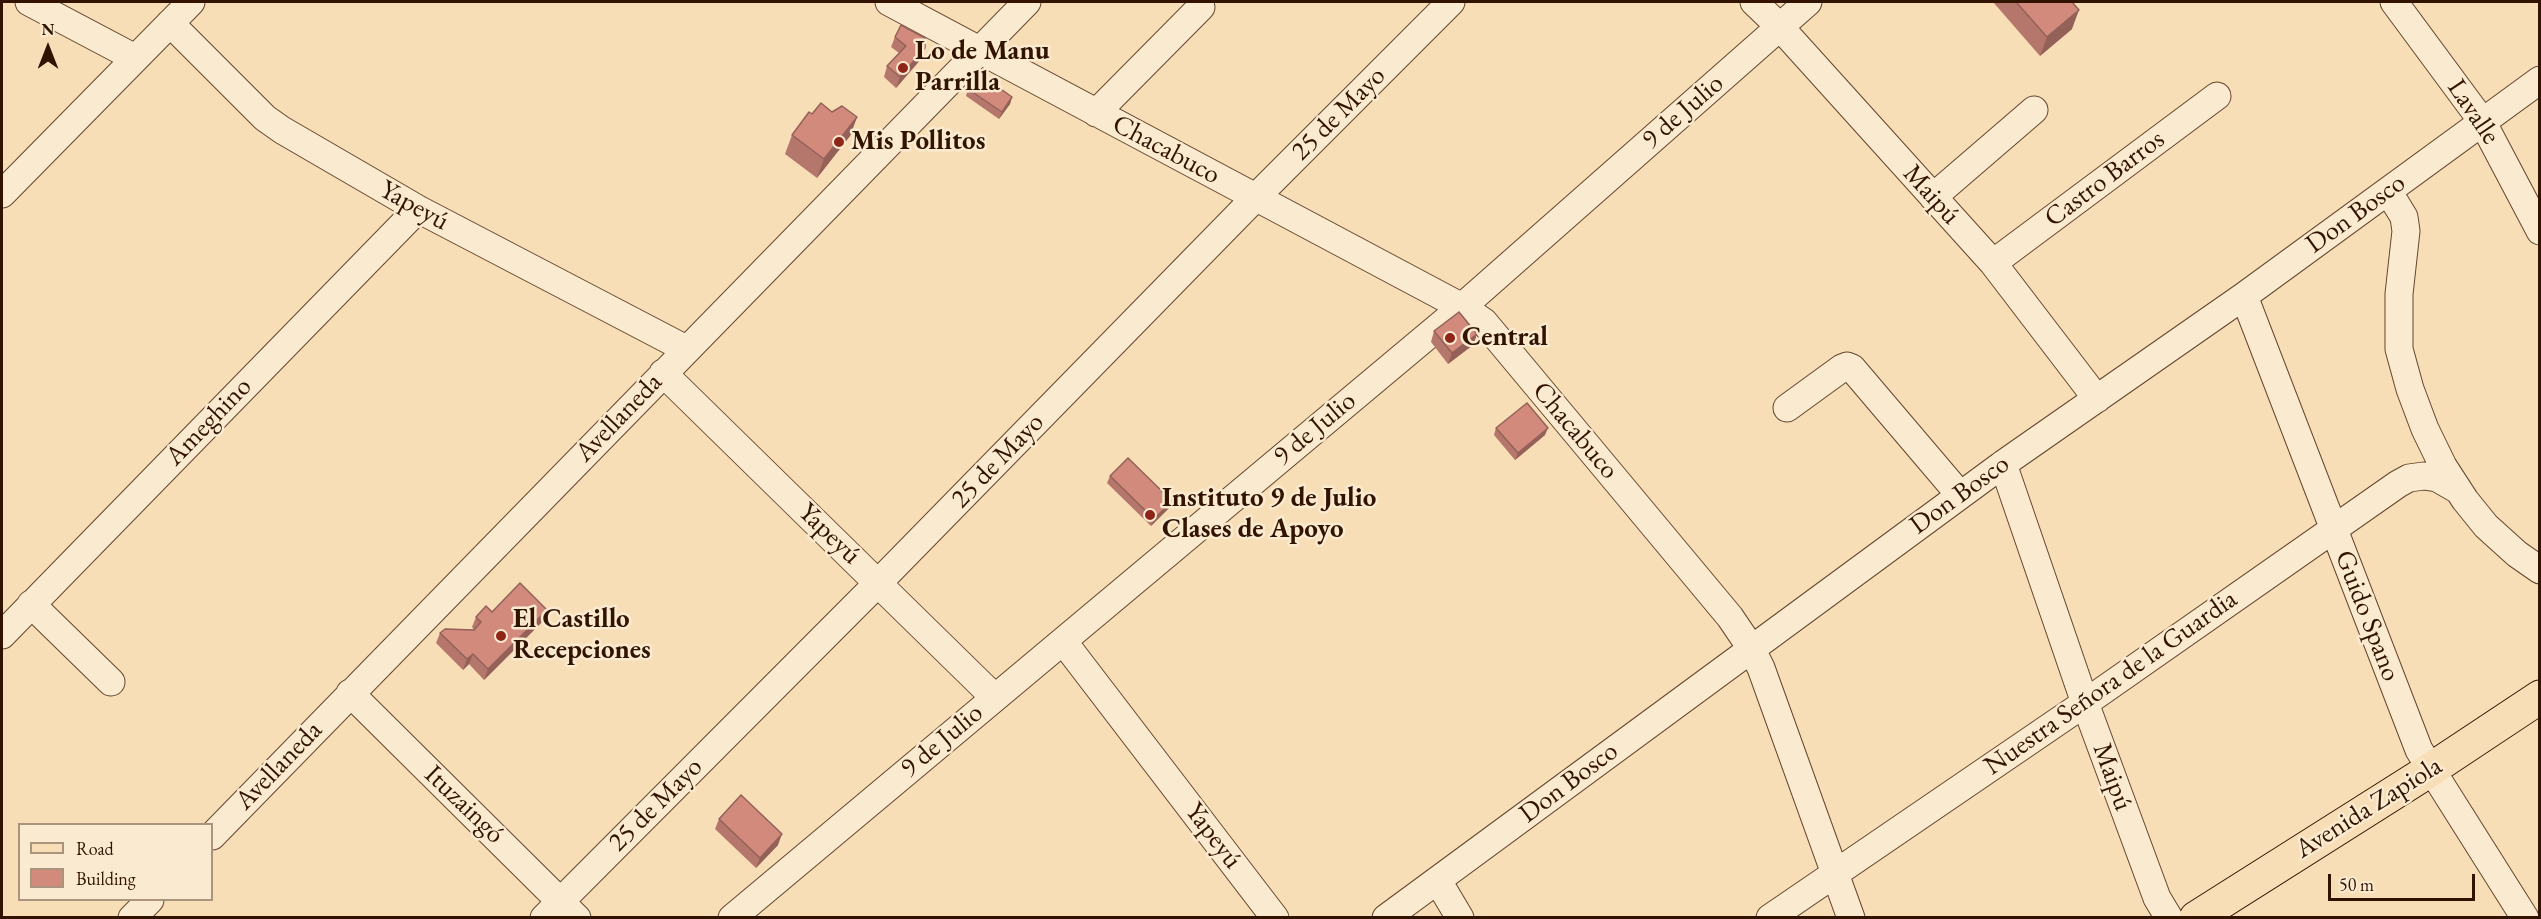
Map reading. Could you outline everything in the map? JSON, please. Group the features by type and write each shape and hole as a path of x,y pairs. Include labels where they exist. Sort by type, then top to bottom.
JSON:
{"main road":[{"name":"Avenida Zapiola","path":"2196,918 2430,770 2540,697"}],"street":[{"path":"29,2 135,58"},
{"path":"2,194 190,2"},
{"name":"Chacabuco","path":"889,2 1462,306 1484,322 1730,617 1751,648 1761,668 1851,918"},
{"name":"Avellaneda","path":"213,835 1027,2"},
{"name":"25 de Mayo","path":"561,912 879,582 1255,198 1451,2"},
{"name":"Maipú","path":"1754,2 1779,26 1993,263 2097,399"},
{"name":"9 de Julio","path":"732,918 1462,306 1808,2"},
{"name":"Lavalle","path":"2394,2 2482,121 2540,231"},
{"path":"1096,113 1201,7"},
{"name":"Yapeyú","path":"170,23 265,118 417,209 686,350"},
{"name":"Don Bosco","path":"1386,918 1960,495 2244,296 2540,80"},
{"name":"Castro Barros","path":"1993,263 2217,96"},
{"path":"1933,196 2034,110"},
{"path":"2428,161 2406,231 2399,294 2398,349 2425,429 2458,490 2486,525 2517,554 2540,570"},
{"path":"2380,196 2393,200 2400,208 2406,231"},
{"name":"Ameghino","path":"2,635 417,209"},
{"name":"Guido Spano","path":"2244,296 2419,750 2525,918"},
{"path":"1787,408 1842,368 1847,366 1852,368 1960,495"},
{"name":"Yapeyú","path":"663,373 994,697"},
{"name":"Maipú","path":"2003,464 2085,703 2157,898 2169,918"},
{"name":"Nuestra Señora de la Guardia","path":"1770,918 2085,703 2333,528 2409,478 2424,476 2437,478 2458,490"},
{"path":"31,604 111,682"},
{"name":"Yapeyú","path":"1063,641 1275,918"},
{"name":"Ituzaingó","path":"350,693 561,912"},
{"path":"1438,880 1460,918"},
{"path":"132,918 149,901"}],"building":[{"path":"2016,2 2072,2 2079,10 2047,37"},
{"path":"901,25 925,38 925,48 900,77 887,66 906,46 895,37"},
{"path":"987,79 1012,97 1002,112 968,89 975,80"},
{"path":"821,103 832,112 842,106 857,117 824,159 792,135 809,112 812,114"},
{"path":"1459,312 1477,334 1452,353 1434,331"},
{"path":"1527,403 1548,428 1518,453 1496,428"},
{"path":"1128,458 1172,501 1154,519 1110,476"},
{"name":"El Castillo Recepciones","path":"520,583 547,610 488,669 473,654 467,659 440,633 445,629 474,630 481,622 476,617 486,606 492,612"},
{"path":"741,795 782,834 760,858 719,819"}],"place":[{"name":"Lo de Manu Parrilla","path":"903,68"},
{"name":"Mis Pollitos","path":"839,142"},
{"name":"Central","path":"1450,338"},
{"name":"Instituto 9 de Julio Clases de Apoyo","path":"1150,515"},
{"name":"El Castillo Recepciones","path":"501,636"}]}
